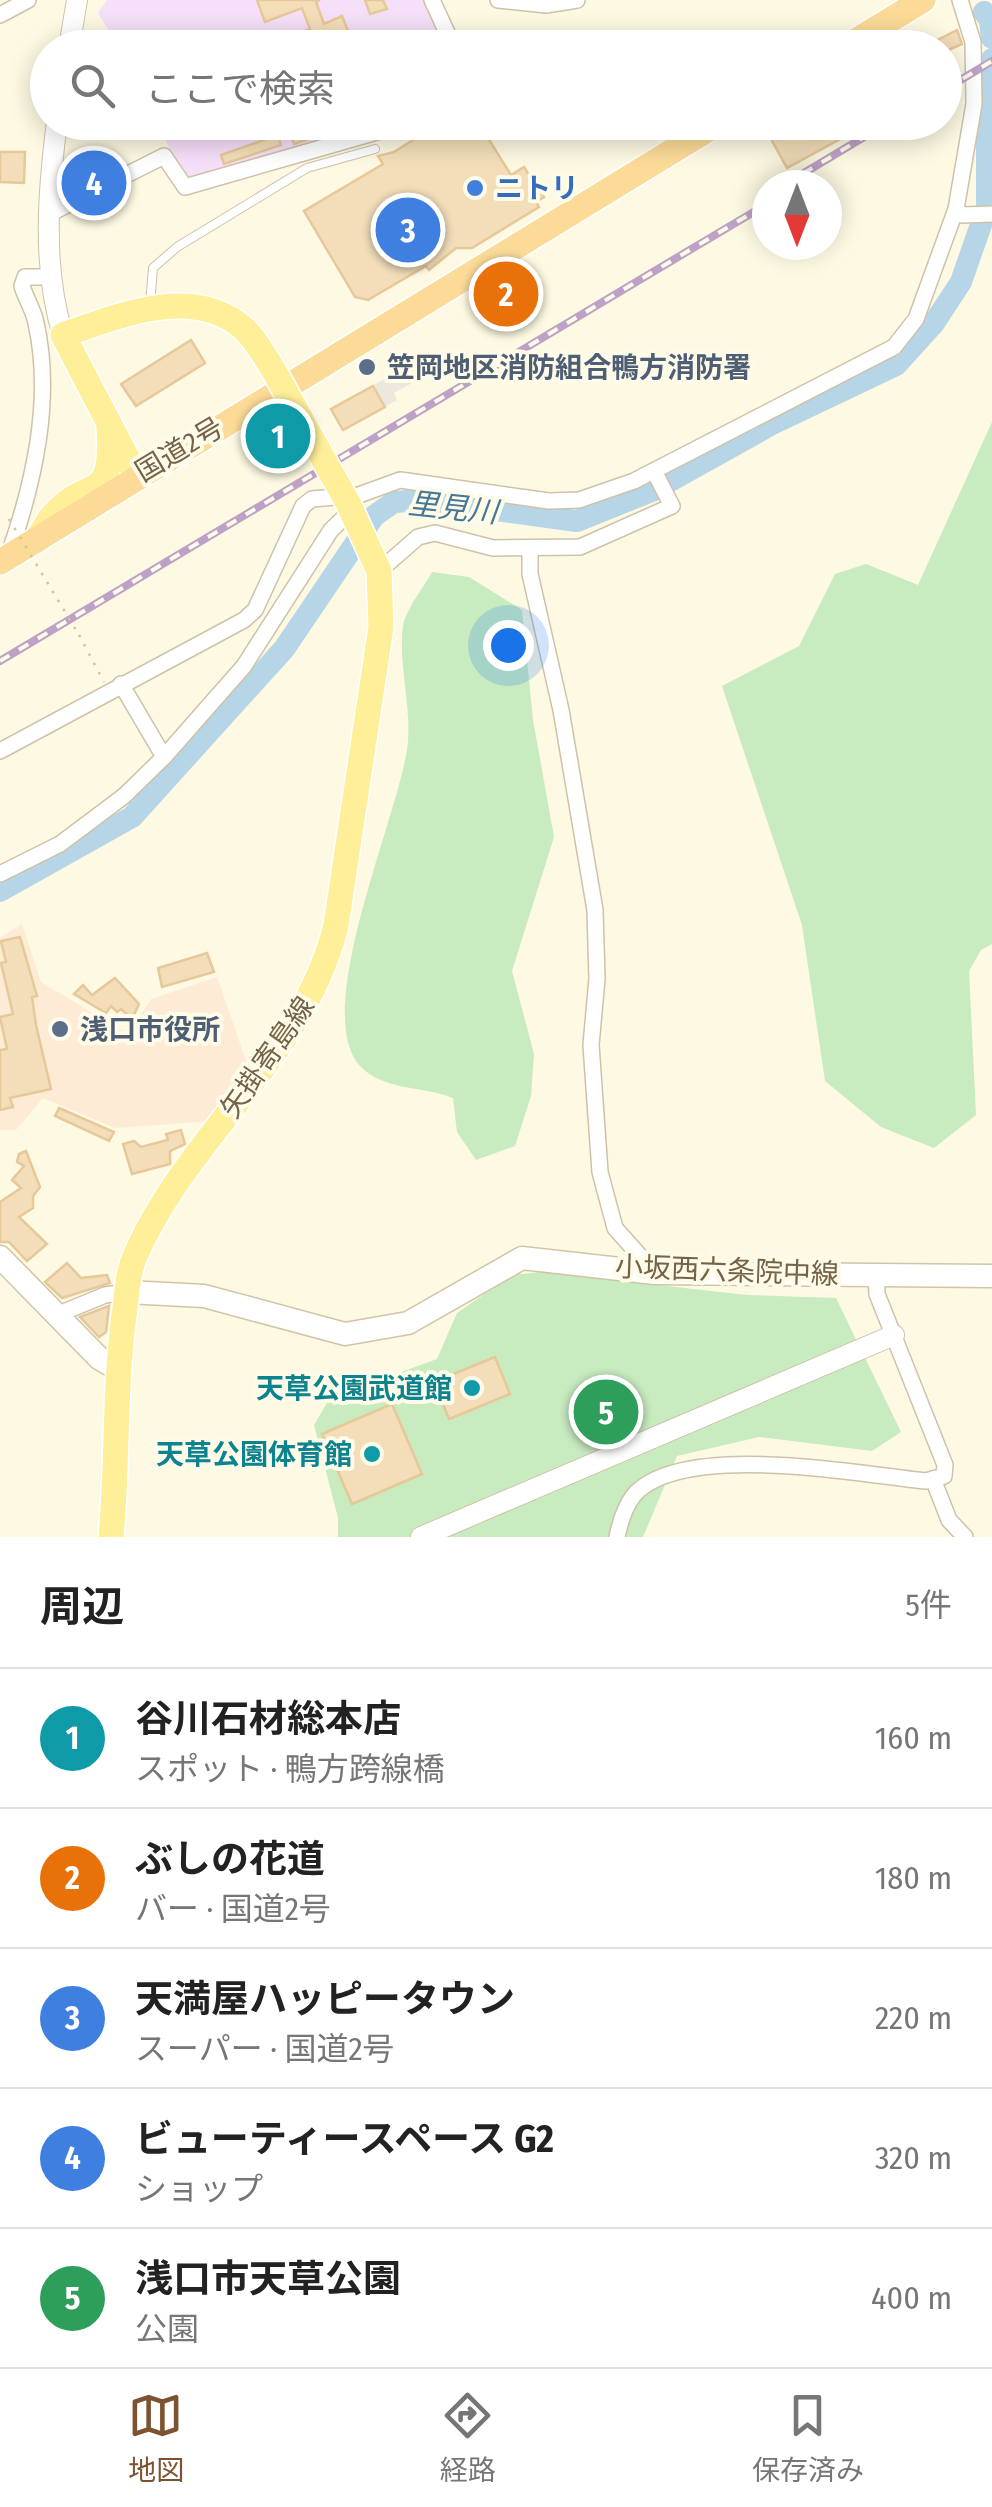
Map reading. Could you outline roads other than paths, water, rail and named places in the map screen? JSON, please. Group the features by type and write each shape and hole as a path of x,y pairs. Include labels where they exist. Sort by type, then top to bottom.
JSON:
{"highway":[{"path":"873,30 922,0"},
{"name":"国道2号","path":"4,559 690,140"}],"main road":[{"name":"矢掛寄島線","path":"111,1537 119,1370 132,1260 154,1217 280,1044 328,956 377,664 376,563 352,510 274,371 246,329 228,318 194,305 150,311"},
{"path":"136,475 63,335 150,311"},
{"path":"36,541 55,512 100,485 109,462 109,426"},
{"path":"0,1257 99,1358 119,1370"},
{"name":"小坂西六条院中線","path":"127,1292 204,1296 345,1334 408,1323 522,1258 655,1273 992,1276"}],"street":[{"path":"0,15 28,0"},
{"path":"432,0 446,30"},
{"path":"498,0 546,5 577,0"},
{"path":"0,751 255,610 302,506 312,499 359,495 385,482 421,480 549,501 579,500 654,470 894,347 916,319 959,212 974,104 972,42 960,0"},
{"path":"69,30 70,3"},
{"path":"55,140 49,214 54,306 63,335"},
{"path":"49,214 164,156 185,187 349,140"},
{"path":"959,212 992,214"},
{"path":"4,559 32,487 40,436 36,321 22,286 25,278 52,277"},
{"path":"376,563 418,537 435,532 493,548 580,547 672,506 654,470"},
{"path":"0,874 60,844 124,796 164,757 253,654 331,530 352,510"},
{"path":"530,549 530,574 561,710 596,910 598,979 591,1045 600,1172 615,1228 655,1273"},
{"path":"115,687 164,757"},
{"path":"617,1537 634,1495 658,1477 702,1466 734,1464 933,1479 944,1476 945,1465 877,1294 876,1274"},
{"path":"59,1314 104,1295 127,1292"},
{"path":"421,1537 894,1335"},
{"path":"933,1479 949,1520 966,1537"}],"lane":[{"path":"150,311 152,268 177,247 308,168 375,150"}],"waterway":[{"path":"984,12 990,20 992,38"},
{"name":"里見川","path":"987,202 987,85 992,59"},
{"name":"里見川","path":"0,891 132,817 284,649 374,516 394,502 421,500 577,521 654,490 774,423 896,365 934,323 961,282 992,193"}],"railway":[{"path":"962,79 992,61"},
{"path":"809,170 859,140"},
{"path":"0,661 752,213"}],"place":[{"name":"ビューティースペース G2","path":"94,183"},
{"name":"ニトリ","path":"475,188"},
{"name":"天満屋ハッピータウン","path":"408,230"},
{"name":"ぶしの花道","path":"506,294"},
{"name":"笠岡地区消防組合鴨方消防署","path":"367,367"},
{"name":"谷川石材総本店","path":"278,436"},
{"name":"浅口市役所","path":"60,1029"},
{"name":"天草公園武道館","path":"472,1388"},
{"name":"浅口市天草公園","path":"606,1412"},
{"name":"天草公園体育館","path":"372,1454"}]}
